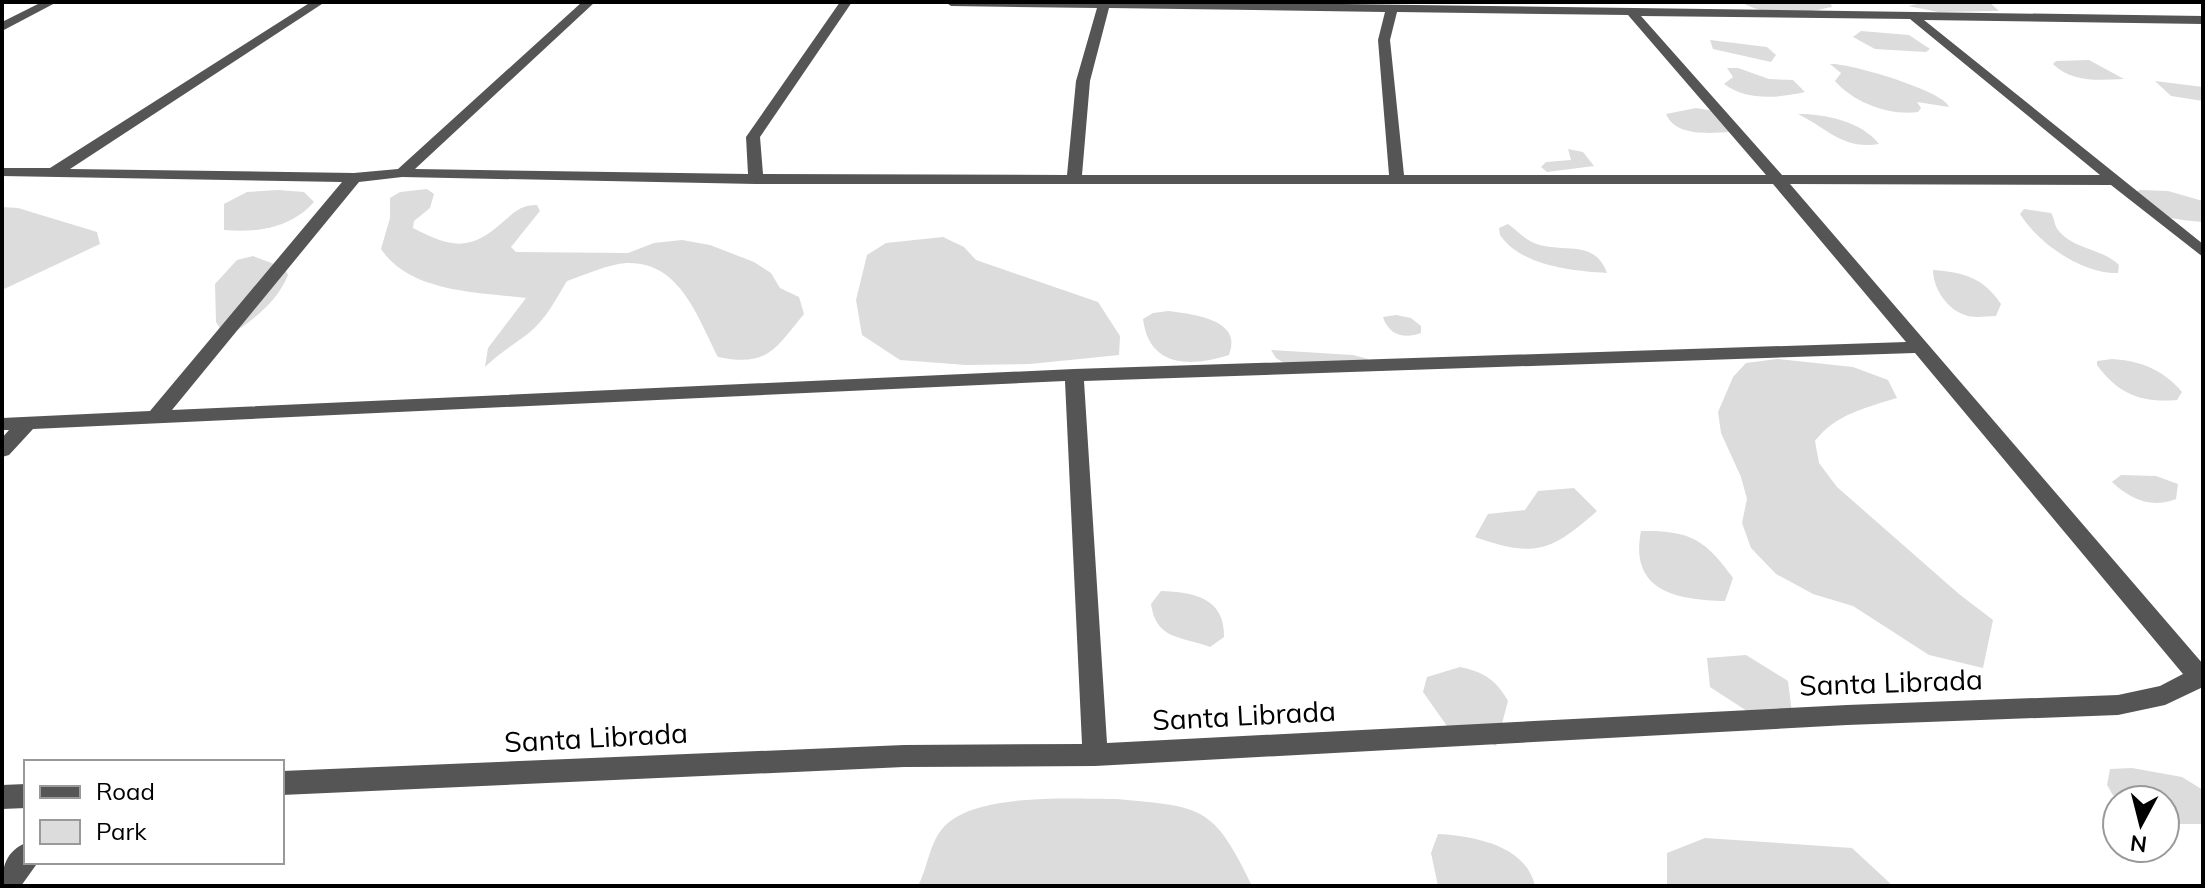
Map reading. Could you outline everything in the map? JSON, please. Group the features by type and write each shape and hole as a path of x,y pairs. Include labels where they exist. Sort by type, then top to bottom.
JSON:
{"street":[{"path":"2,27 51,2"},
{"path":"53,173 319,2"},
{"path":"402,173 589,2"},
{"path":"756,179 753,137 846,2"},
{"path":"951,2 1391,11 1456,7 1633,14 2203,20"},
{"path":"1706,2 1720,14"},
{"path":"1074,177 1083,81 1104,5"},
{"path":"1391,11 1384,40 1397,179"},
{"path":"1633,14 1781,181 1918,347 2202,677"},
{"path":"1915,18 2203,252"},
{"path":"2,172 354,178 402,173 756,179 2116,180"},
{"path":"156,417 354,178"},
{"path":"2,424 1074,375 1918,347"},
{"path":"1074,375 1095,755"},
{"path":"2,450 27,423"},
{"name":"Santa Librada","path":"284,783 904,756 1095,755 1847,715 2118,705 2165,695 2202,677"},
{"path":"2,797 24,796"},
{"path":"4,886 24,859"}],"green space":[{"path":"1741,2 1830,2 1832,7 1774,12"},
{"path":"1926,2 1989,2 1999,11 1938,12 1908,6"},
{"path":"1861,31 1909,35 1930,49 1926,52 1875,49 1853,37"},
{"path":"1710,40 1767,47 1776,55 1771,62 1713,49"},
{"path":"2089,60 2124,79 2077,77 2053,64 2056,61"},
{"path":"1830,64 1874,73 1914,86 1943,100 1949,107 1917,102 1921,108 1918,112 1884,110 1862,102 1843,89 1835,81 1841,73"},
{"path":"1727,68 1738,68 1769,79 1793,80 1805,92 1774,97 1743,93 1724,84 1733,77"},
{"path":"2155,81 2203,87 2203,101 2171,96"},
{"path":"1696,108 1720,112 1731,132 1685,130 1677,127 1666,114"},
{"path":"1798,114 1820,115 1853,124 1879,144 1845,141"},
{"path":"1568,149 1583,152 1594,166 1547,172 1541,167 1546,162 1571,160"},
{"path":"427,189 434,194 430,208 414,221 413,228 439,240 460,244 471,242 492,231 519,209 537,205 540,211 511,247 516,252 628,253 654,243 682,240 710,245 754,262 771,273 780,288 799,297 804,314 768,353 748,360 718,357 694,310 674,282 661,271 645,265 620,264 567,281 536,327 485,367 488,348 526,298 447,288 427,282 409,274 381,249 390,218 390,198 400,192"},
{"path":"2140,190 2168,191 2203,201 2203,222 2162,215 2143,208 2125,196"},
{"path":"247,192 304,192 314,202 295,218 273,227 249,231 224,230 224,204"},
{"path":"2,207 18,208 97,232 100,244 2,290"},
{"path":"2024,209 2051,213 2065,237 2112,259 2119,265 2118,273 2090,268 2063,255 2028,225 2020,214"},
{"path":"1508,224 1534,243 1586,251 1602,262 1607,273 1548,265 1521,254 1500,235 1499,228"},
{"path":"943,237 964,247 976,260 1098,302 1120,336 1119,355 1030,364 966,365 900,360 862,335 856,300 867,255 886,243"},
{"path":"253,256 285,268 288,275 258,315 233,333 221,330 216,322 215,284 237,260"},
{"path":"1933,270 1954,272 1980,282 2001,304 1996,316 1971,317 1954,309 1939,292"},
{"path":"1168,311 1201,317 1222,326 1229,333 1232,343 1229,355 1187,362 1163,355 1147,335 1143,319 1153,313"},
{"path":"1396,315 1411,318 1421,326 1421,333 1404,336 1393,332 1383,317"},
{"path":"1271,350 1353,355 1368,359 1362,365 1287,365 1276,358"},
{"path":"1777,359 1853,367 1888,380 1897,398 1852,413 1832,424 1815,441 1819,463 1837,487 1993,620 1983,668 1929,655 1853,606 1813,594 1776,574 1751,548 1742,523 1747,499 1741,477 1721,433 1718,412 1733,377 1746,363"},
{"path":"2112,359 2150,368 2167,377 2182,392 2177,400 2164,401 2141,398 2122,390 2097,365 2097,361"},
{"path":"2121,475 2156,476 2178,484 2176,499 2158,503 2141,501 2112,482"},
{"path":"1574,488 1597,511 1554,543 1527,549 1512,548 1475,537 1488,514 1525,510 1538,491"},
{"path":"1641,531 1684,535 1714,554 1733,578 1725,601 1674,594 1649,579 1642,567 1639,551"},
{"path":"1161,591 1185,593 1205,600 1219,614 1224,637 1210,647 1164,631 1154,616 1151,604"},
{"path":"1746,655 1788,681 1793,721 1750,713 1710,687 1707,658"},
{"path":"1460,667 1488,678 1508,701 1496,746 1447,726 1423,692 1427,677"},
{"path":"2132,768 2182,777 2203,790 2203,824 2181,824 2181,784 2107,784 2110,769"},
{"path":"1117,799 1168,804 1201,815 1226,839 1252,886 918,886 938,835 956,817 999,803 1024,800"},
{"path":"1438,834 1467,837 1510,852 1530,872 1535,886 1438,886 1431,853"},
{"path":"1705,838 1852,848 1893,886 1667,886 1667,853"}]}
